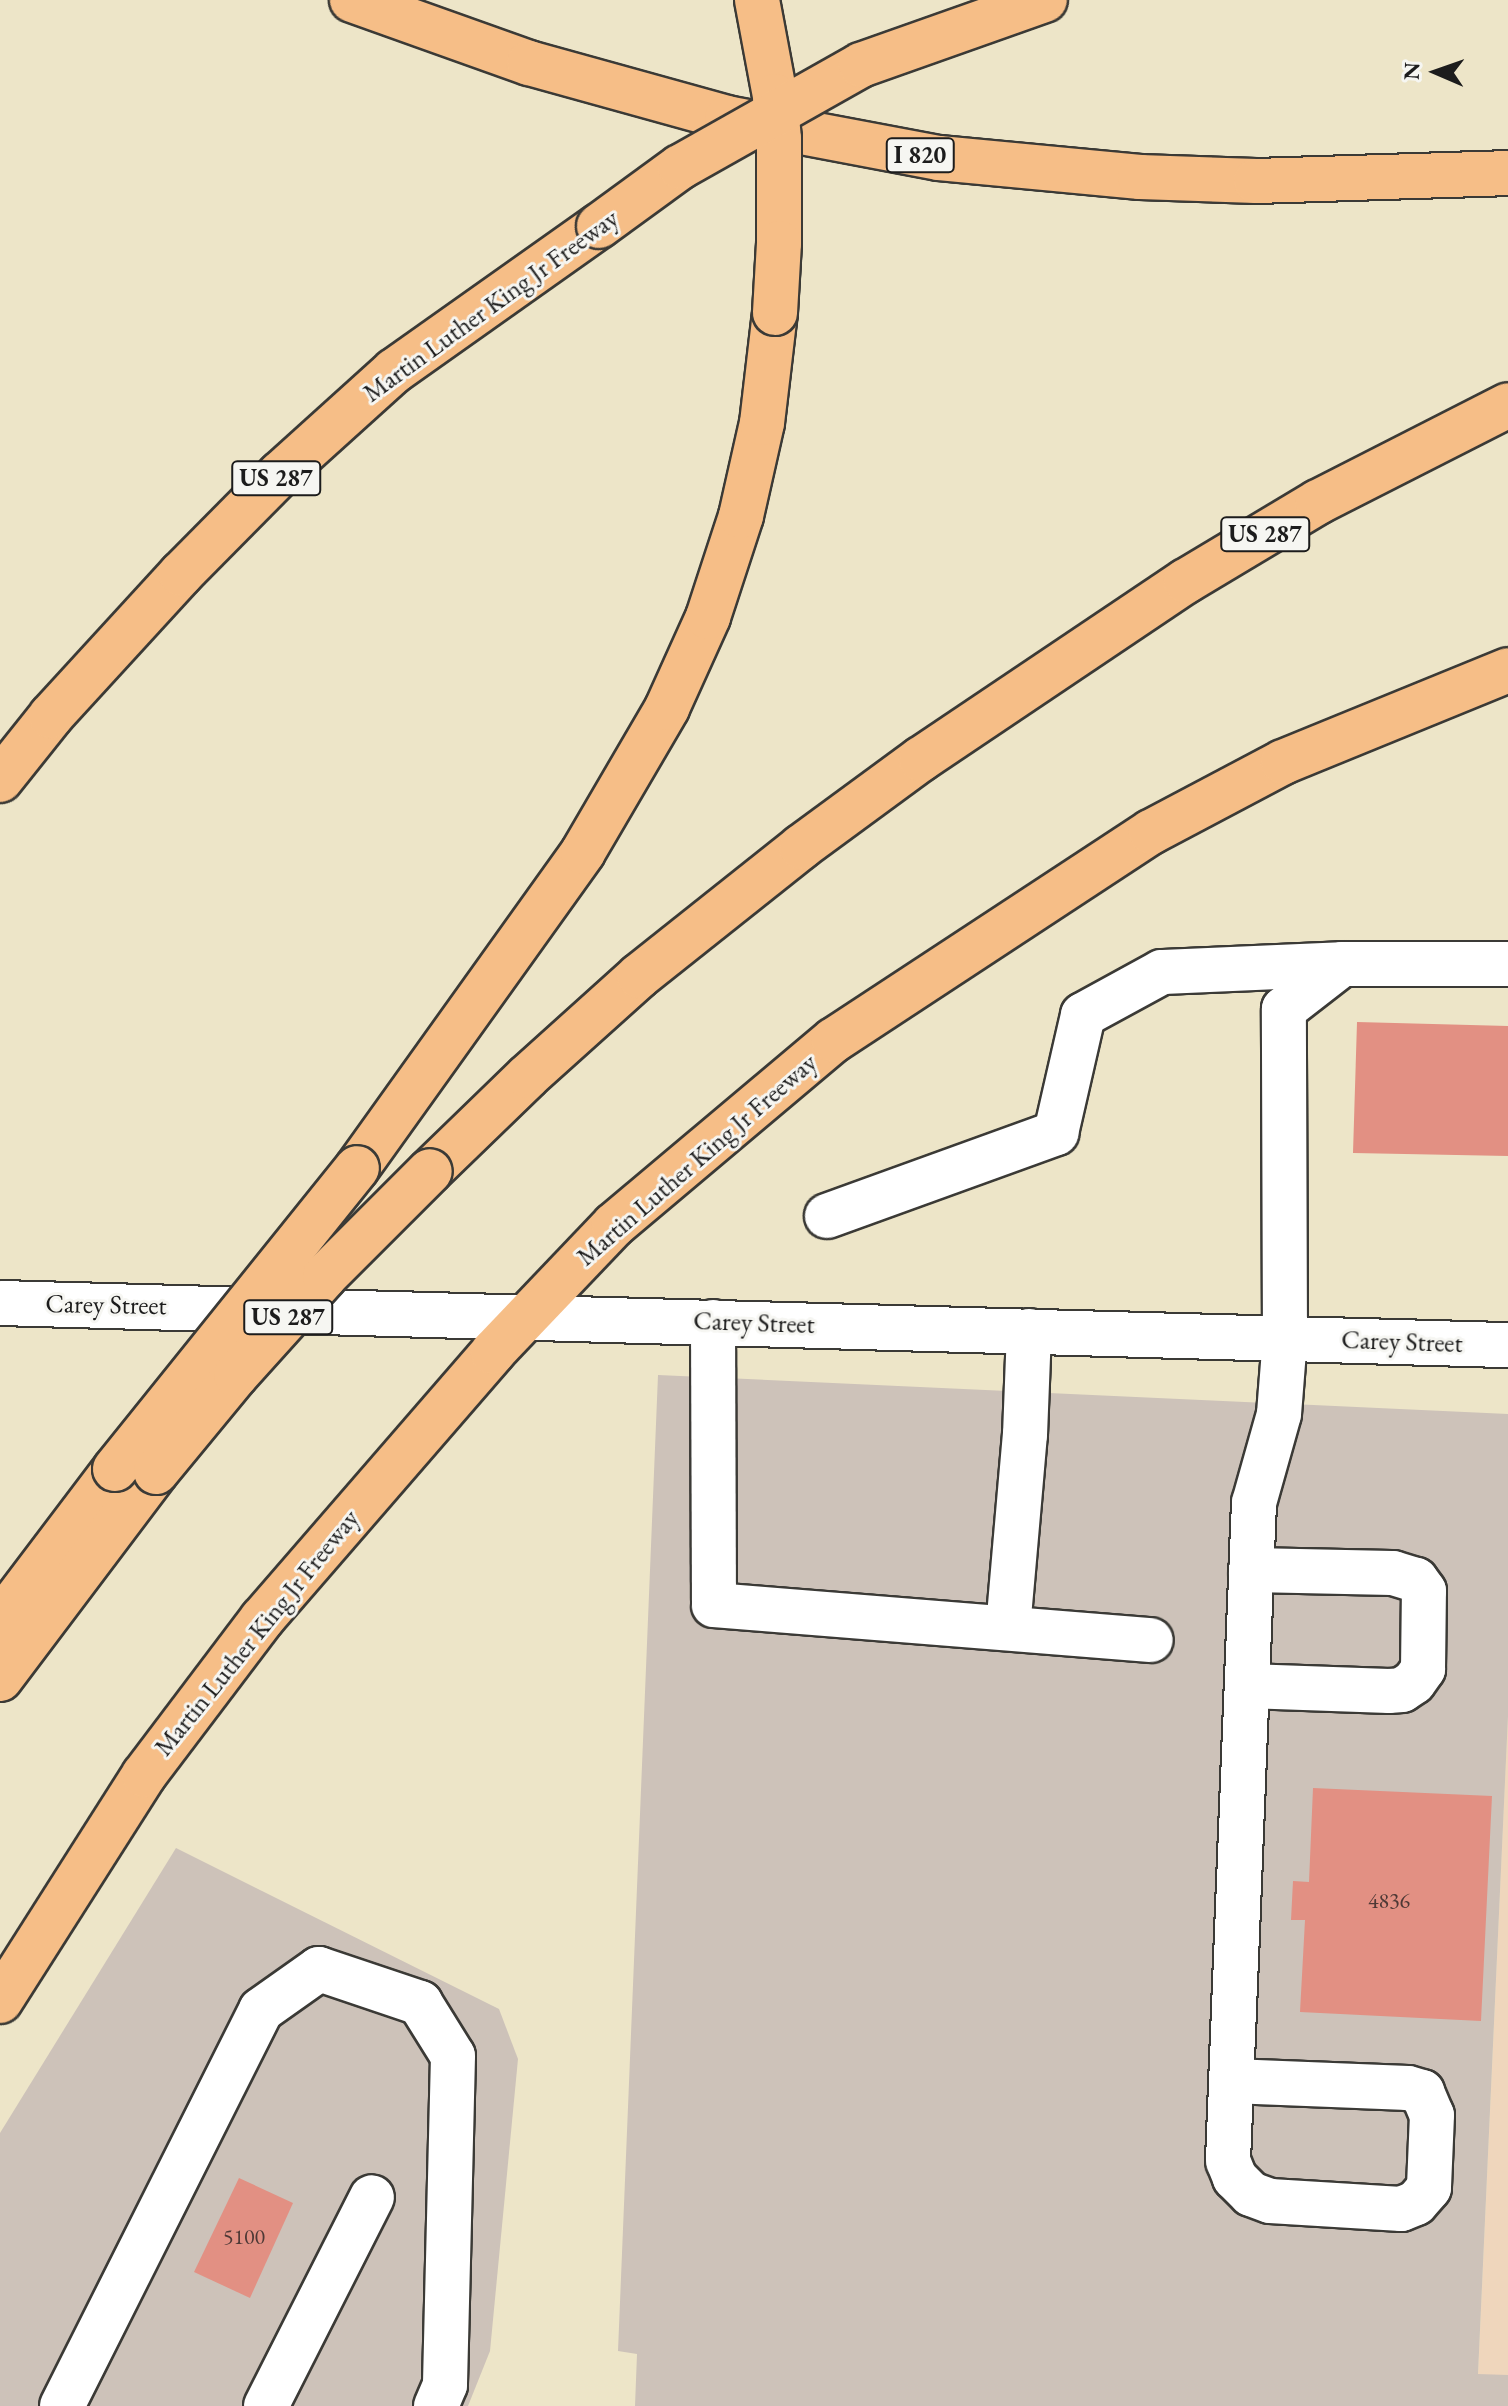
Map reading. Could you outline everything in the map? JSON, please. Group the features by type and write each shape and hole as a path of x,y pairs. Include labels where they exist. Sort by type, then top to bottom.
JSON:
{"main road":[{"name":"I 820","path":"352,0 529,63 659,100 727,118 925,156 1140,177 1256,181 1508,173"},
{"path":"0,1621 136,1471 583,852 667,708 708,617 741,516 762,423 775,313 779,139 775,96 757,0"},
{"name":"Martin Luther King Jr Freeway","path":"0,780 51,716 161,596 280,474 394,371 680,167 861,65 1045,0"},
{"name":"US 287","path":"0,1679 136,1471 236,1375 325,1276 430,1171 528,1076 639,976 801,847 921,759 1186,581 1318,502 1508,405"},
{"name":"Martin Luther King Jr Freeway","path":"0,2001 144,1775 262,1619 526,1317 614,1225 834,1040 1151,832 1283,762 1508,670"}],"street":[{"path":"827,1216 1056,1133 1083,1015 1162,972 1342,964 1508,964"},
{"path":"1231,2081 1408,2088 1422,2092 1432,2115 1429,2188 1416,2203 1401,2209 1270,2201 1251,2194 1235,2178 1228,2161 1231,2081 1247,1686 1251,1570 1254,1503 1279,1414 1285,1338 1284,1009 1342,964"},
{"name":"Carey Street","path":"0,1303 1508,1345"},
{"path":"713,1322 716,1434 714,1605 1151,1640"},
{"path":"1008,1628 1025,1435 1029,1331"},
{"path":"1247,1686 1402,1690 1414,1682 1423,1669 1424,1591 1416,1580 1393,1573 1251,1570"},
{"path":"62,2406 261,2010 319,1969 420,2003 453,2056 445,2385 436,2406"},
{"path":"266,2406 372,2197"}],"shaded area":[{"path":"658,1375 1508,1414 1508,1716 1478,2374 1508,2375 1508,2406 635,2406 637,2354 618,2351"},
{"path":"1508,1716 1508,2375 1478,2375"},
{"path":"176,1848 499,2009 518,2059 490,2351 468,2406 0,2406 0,2133"}],"building":[{"path":"1357,1022 1508,1026 1508,1156 1353,1153"},
{"path":"1313,1788 1492,1796 1481,2021 1300,2012 1305,1920 1291,1920 1293,1881 1309,1882"},
{"path":"239,2178 293,2203 250,2298 194,2272"}]}
